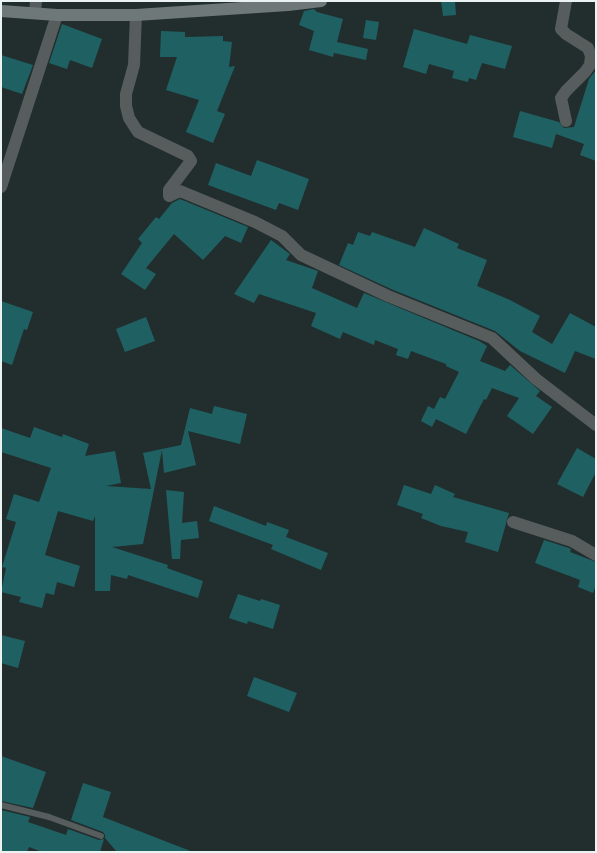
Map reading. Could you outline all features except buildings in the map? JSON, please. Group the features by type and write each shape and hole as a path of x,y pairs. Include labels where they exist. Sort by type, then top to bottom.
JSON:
{"main road":[{"path":"1,11 35,7 56,15 136,15 280,6 321,1"}],"street":[{"path":"566,1 561,29 566,34 588,48 591,56 590,65 566,91 562,98 566,121"},
{"path":"1,187 56,15"},
{"path":"136,15 133,70 126,94 126,106 129,118 138,132 188,156 191,161 169,190 169,196 180,192 255,222 282,236 301,255 388,296 492,338 536,379 596,425"},
{"path":"513,522 572,541 596,555"}],"lane":[{"path":"1,805 48,817 101,836"}]}
